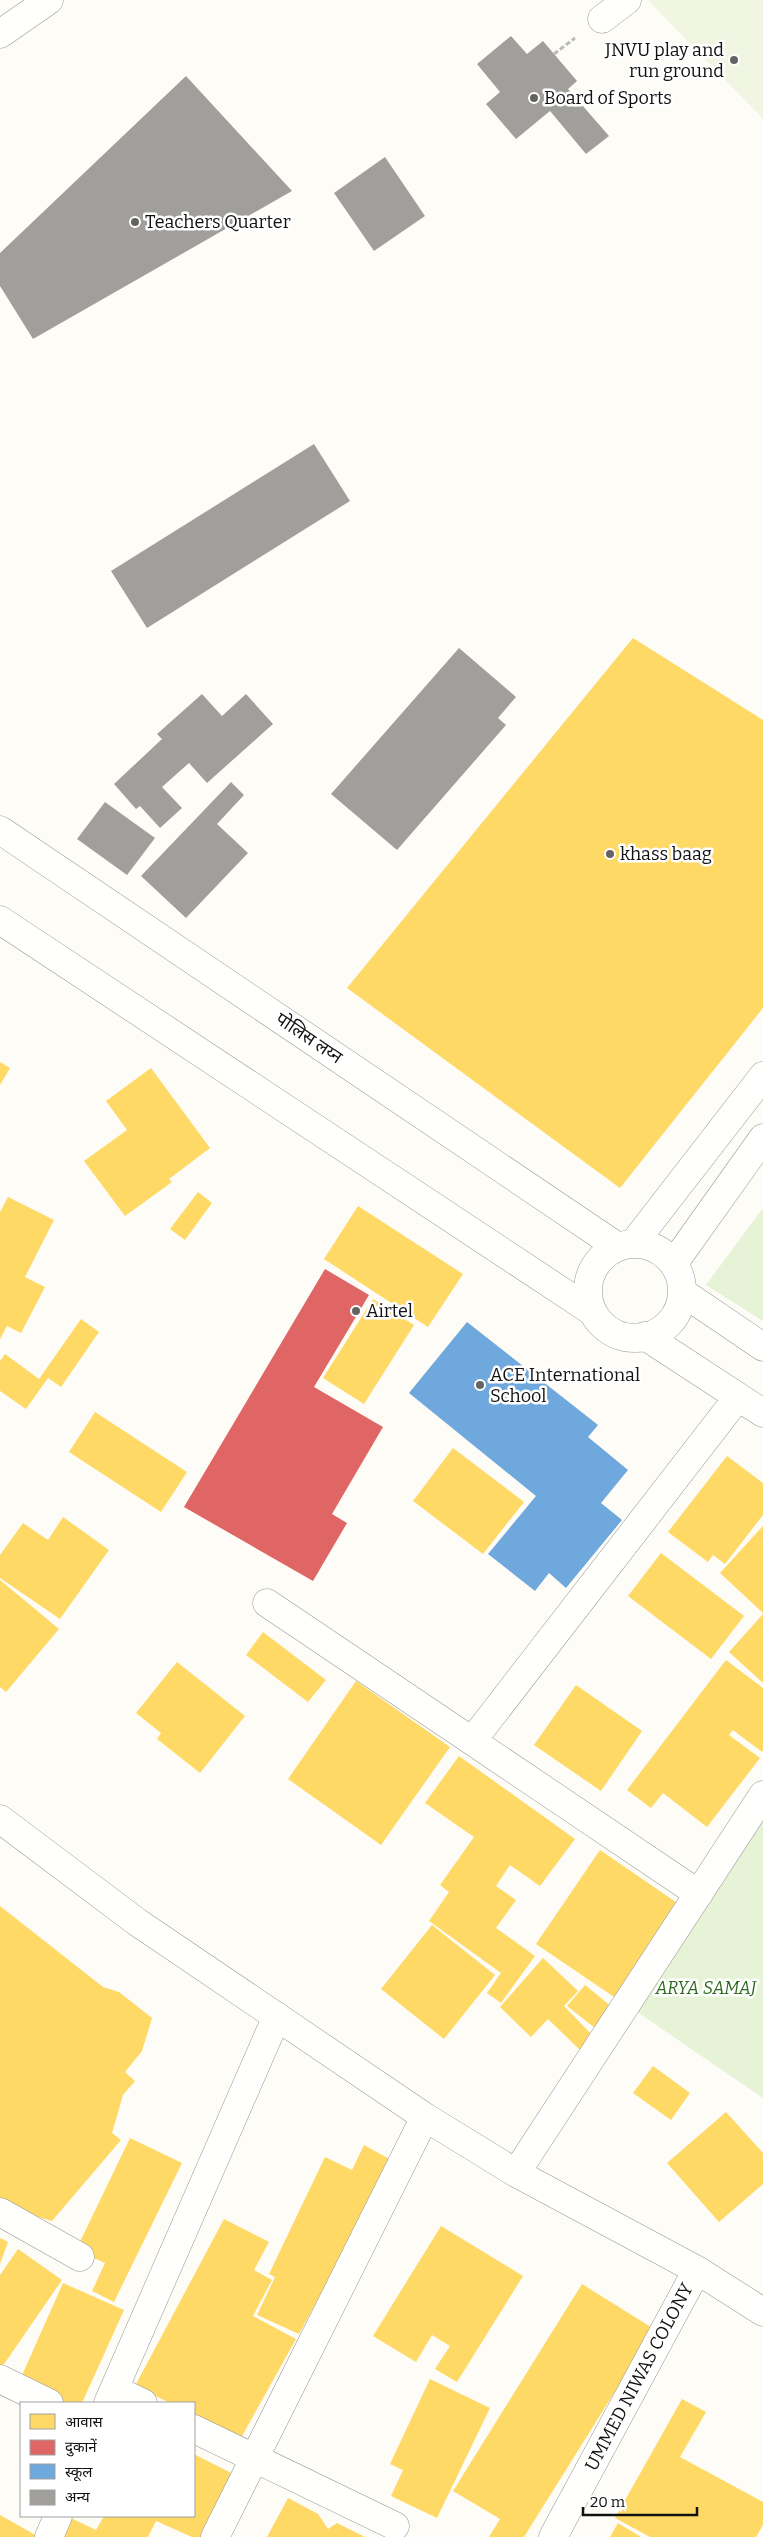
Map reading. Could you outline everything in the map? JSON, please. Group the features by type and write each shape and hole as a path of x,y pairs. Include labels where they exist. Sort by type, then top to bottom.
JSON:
{"street":[{"path":"0,34 49,0"},
{"path":"602,19 627,0"},
{"name":"पोलिस लय्न","path":"0,830 625,1245"},
{"path":"0,920 593,1312"},
{"path":"625,1245 648,1246 662,1252 674,1263 680,1277 682,1292 679,1307 671,1320 659,1331 645,1336 630,1337 614,1333 602,1325 593,1312 588,1297 589,1282 595,1267 604,1255 625,1245 763,1076"},
{"path":"674,1263 763,1138"},
{"path":"682,1292 763,1347"},
{"path":"645,1336 763,1414"},
{"path":"472,1741 738,1397"},
{"path":"267,1603 699,1894"},
{"path":"516,2173 763,1795"},
{"path":"0,1819 137,1922 425,2117 516,2173 697,2270 763,2312"},
{"path":"138,2402 111,2396 277,2016"},
{"path":"215,2537 425,2117"},
{"path":"0,2212 80,2257"},
{"name":"UMMED NIWAS COLONY","path":"553,2537 697,2270"},
{"path":"0,2379 46,2402"},
{"path":"195,2429 254,2459 395,2526"},
{"path":"49,2537 58,2517"}],"green space":[{"name":"JNVU play and run ground","path":"648,0 763,0 763,119"},
{"path":"763,1208 763,1321 706,1285"},
{"name":"ARYA SAMAJ","path":"763,1798 763,2098 627,2005"}],"building: आवास":[{"name":"khass baag","path":"633,638 763,720 763,1008 620,1188 347,988"},
{"path":"0,1062 10,1068 0,1085"},
{"path":"151,1068 210,1148 169,1179 172,1182 125,1216 84,1161 127,1130 106,1101"},
{"path":"198,1192 212,1203 185,1240 170,1229"},
{"path":"8,1197 54,1220 25,1277 45,1287 21,1333 7,1326 0,1339 0,1212"},
{"path":"358,1206 463,1274 428,1327 324,1259"},
{"path":"373,1299 414,1325 364,1404 323,1378"},
{"path":"81,1319 99,1332 61,1387 48,1378 26,1409 0,1391 0,1361 5,1354 39,1379"},
{"path":"95,1412 187,1472 161,1512 69,1452"},
{"path":"453,1448 524,1502 483,1554 413,1501"},
{"path":"727,1456 763,1483 763,1515 725,1564 713,1555 708,1562 668,1532"},
{"path":"63,1517 109,1550 60,1619 0,1578 0,1555 23,1523 48,1540"},
{"path":"763,1526 763,1613 720,1573"},
{"path":"661,1553 744,1616 711,1659 628,1596"},
{"path":"0,1580 59,1629 6,1692 0,1687"},
{"path":"763,1614 763,1683 729,1652"},
{"path":"263,1632 326,1680 308,1702 246,1655"},
{"path":"726,1660 763,1688 763,1750 762,1752 733,1730 729,1735 760,1758 707,1827 663,1793 651,1808 627,1790"},
{"path":"177,1662 245,1716 200,1773 157,1739 161,1733 136,1713"},
{"path":"356,1681 450,1747 381,1845 288,1779"},
{"path":"576,1685 642,1731 601,1791 534,1745"},
{"path":"459,1756 575,1839 540,1886 510,1865 496,1886 516,1900 496,1928 535,1956 501,2003 487,1993 501,1973 429,1921 449,1892 440,1885 474,1837 425,1803"},
{"path":"600,1850 683,1907 620,2001 536,1944"},
{"path":"0,1906 103,1987 119,1992 152,2018 142,2051 125,2072 135,2081 123,2095 112,2133 121,2140 52,2221 17,2211 0,2198"},
{"path":"432,1925 495,1975 444,2039 381,1989"},
{"path":"543,1958 578,1991 564,2006 596,2039 582,2052 548,2019 531,2037 500,2007"},
{"path":"585,1985 617,2011 600,2032 567,2006"},
{"path":"653,2066 690,2093 671,2120 633,2093"},
{"path":"726,2112 763,2153 763,2184 719,2222 667,2163"},
{"path":"130,2138 182,2163 114,2302 92,2291 105,2263 76,2250"},
{"path":"364,2145 393,2161 299,2334 257,2315 275,2277 269,2274 325,2157 352,2170"},
{"path":"224,2219 269,2242 254,2270 272,2280 253,2316 296,2339 241,2438 195,2415 195,2402 168,2402 135,2386"},
{"path":"441,2226 523,2276 457,2382 435,2369 450,2346 432,2335 416,2362 373,2336"},
{"path":"0,2238 8,2242 0,2264"},
{"path":"18,2249 62,2280 0,2370 0,2275"},
{"path":"63,2283 124,2310 82,2402 63,2402 19,2382"},
{"path":"582,2284 654,2329 524,2537 489,2537 500,2519 453,2491"},
{"path":"430,2379 490,2408 437,2518 391,2496 403,2470 390,2464"},
{"path":"682,2399 706,2412 680,2457 763,2502 763,2525 756,2537 650,2537 615,2518"},
{"path":"195,2455 237,2476 201,2537 192,2537 156,2521 148,2537 61,2537 71,2518 96,2530 103,2517 195,2517"},
{"path":"288,2498 318,2514 328,2529 337,2523 365,2537 267,2537"},
{"path":"0,2515 39,2537 0,2537"},
{"path":"618,2523 641,2537 610,2537"}],"building: दुकानें":[{"path":"325,1269 369,1295 314,1387 383,1427 332,1514 347,1523 313,1581 184,1507"}],"building: स्कूल":[{"path":"467,1322 598,1425 588,1437 628,1470 601,1503 622,1520 566,1588 549,1573 535,1591 488,1554 536,1496 409,1393"}],"building: अन्य":[{"name":"Board of Sports","path":"511,36 527,54 543,41 577,81 568,89 609,136 586,154 550,111 516,139 486,104 500,92 477,64"},
{"name":"Teachers Quarter","path":"186,76 292,191 33,339 0,286 0,253"},
{"path":"385,157 425,216 374,251 334,193"},
{"path":"314,444 350,501 147,628 111,571"},
{"path":"459,648 516,697 498,718 506,725 397,850 331,794"},
{"path":"202,694 222,716 246,694 273,724 207,783 189,763 162,787 182,808 160,828 140,806 136,809 114,784 162,739 157,734"},
{"path":"231,782 244,795 217,824 248,853 186,918 141,876"},
{"path":"105,802 155,838 127,875 77,839"}],"place":[{"name":"JNVU play and run ground","path":"734,60"},
{"name":"Board of Sports","path":"534,98"},
{"name":"Teachers Quarter","path":"135,222"},
{"name":"khass baag","path":"610,854"},
{"name":"Airtel","path":"356,1311"},
{"name":"ACE International School","path":"480,1385"}]}
